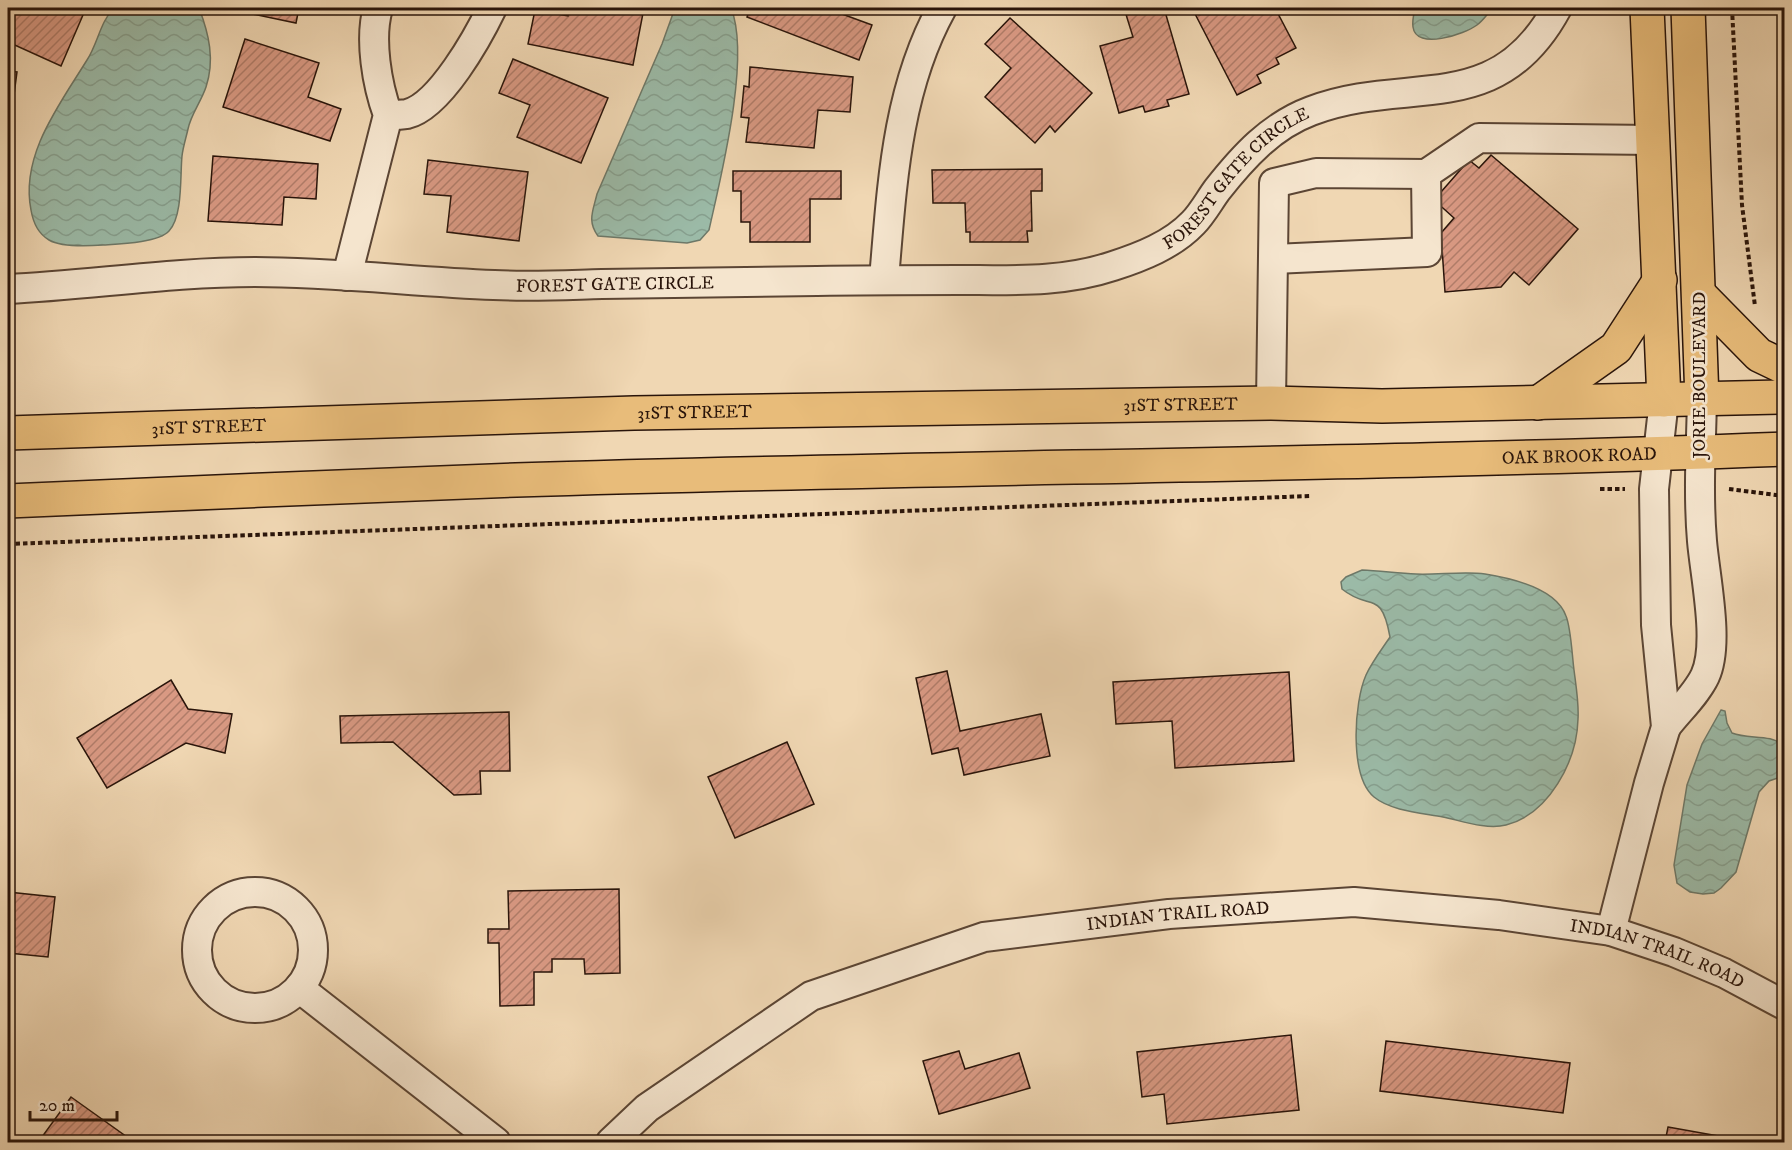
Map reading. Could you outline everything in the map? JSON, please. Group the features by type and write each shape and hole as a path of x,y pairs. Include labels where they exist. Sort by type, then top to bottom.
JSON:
{"main road":[{"name":"JORIE BOULEVARD","path":"1647,8 1664,400"},
{"name":"JORIE BOULEVARD","path":"1688,8 1702,400"},
{"path":"1538,403 1616,348 1660,280"},
{"path":"1699,294 1759,355 1785,367"},
{"path":"1538,403 1785,397"},
{"name":"31ST STREET","path":"8,432 634,413 1271,402 1382,406 1538,403"},
{"name":"OAK BROOK ROAD","path":"8,501 518,480 1659,454 1785,448"}],"street":[{"path":"346,276 388,115 380,93 375,40 375,18 378,8"},
{"path":"388,115 408,114 426,102 451,76 477,39 492,8"},
{"path":"884,279 893,173 902,120 916,68 931,27 942,8"},
{"name":"FOREST GATE CIRCLE","path":"8,289 200,273 259,272 499,286 884,279 1029,280 1076,277 1125,262 1162,247 1192,224 1245,157 1269,134 1296,117 1325,106 1372,96 1436,90 1467,84 1496,73 1519,58 1542,34 1557,8"},
{"path":"1271,402 1274,183 1316,173 1426,174 1479,138 1653,140"},
{"path":"1274,259 1427,252 1426,174"},
{"name":"JORIE BOULEVARD","path":"1611,931 1665,727 1656,625 1654,489 1664,400"},
{"name":"JORIE BOULEVARD","path":"1665,727 1704,677 1711,654 1709,592 1701,532 1702,400"},
{"path":"246,892 266,893 285,900 300,914 310,931 314,951 310,971 299,988 277,1004 250,1009 232,1004 217,995 205,982 198,965 196,947 200,929 210,912 226,899 246,892"},
{"name":"INDIAN TRAIL ROAD","path":"611,1143 646,1108 812,996 984,937 1169,914 1354,902 1499,915 1611,931 1674,952 1724,973 1785,1005"},
{"path":"299,988 496,1143"}],"path":[{"path":"1732,8 1742,205 1756,311"},
{"path":"1598,489 1620,489"},
{"path":"1750,492 1785,496"},
{"path":"8,544 1321,496"}],"water":[{"path":"114,8 199,8 210,47 209,77 188,129 182,156 179,206 177,216 169,231 156,238 138,242 90,246 61,244 45,237 34,223 29,190 31,170 45,131 91,53 105,20"},
{"path":"675,8 731,8 736,29 738,56 732,117 709,230 700,240 687,243 598,236 592,221 597,194 662,44"},
{"path":"1415,8 1493,8 1471,29 1452,36 1431,39 1416,34 1413,27"},
{"path":"1362,570 1416,574 1477,573 1495,576 1543,591 1561,606 1568,621 1571,642 1578,707 1576,735 1572,752 1558,784 1535,810 1506,825 1483,826 1416,813 1389,805 1374,797 1366,787 1357,756 1359,702 1366,675 1390,637 1387,622 1378,606 1352,596 1342,589 1341,582 1346,577"},
{"path":"1721,710 1725,711 1732,733 1772,739 1784,746 1784,776 1769,781 1759,792 1736,872 1714,893 1703,894 1690,892 1677,883 1674,865 1687,785 1702,744"}],"building":[{"path":"12,8 86,8 61,66 8,42 8,18"},
{"path":"228,8 299,8 296,23"},
{"path":"570,8 644,8 633,65 528,44 535,10 568,16"},
{"path":"750,8 844,8 842,14 872,25 859,60 747,17"},
{"path":"1124,8 1164,8 1189,94 1167,100 1169,106 1145,112 1143,106 1119,113 1100,46 1133,37"},
{"path":"1192,8 1230,8 1232,12 1241,8 1275,8 1296,48 1276,58 1279,64 1257,75 1261,83 1237,95"},
{"path":"1311,8 1374,8 1374,14"},
{"path":"1010,18 1092,93 1055,132 1050,126 1035,143 985,97 1011,68 985,44"},
{"path":"245,39 319,63 308,97 341,109 330,141 223,107"},
{"path":"513,59 608,98 581,163 517,137 530,105 499,93"},
{"path":"750,67 853,77 850,112 818,110 814,148 746,142 749,118 741,117 744,86 749,87"},
{"path":"8,71 17,72 8,140"},
{"path":"1491,155 1578,229 1529,285 1514,272 1501,287 1445,292 1441,233 1454,218 1434,200 1469,160 1479,168"},
{"path":"213,156 318,164 316,199 284,197 282,225 208,221"},
{"path":"428,160 528,172 519,241 447,232 451,196 424,194"},
{"path":"1042,169 1042,191 1031,191 1032,231 1027,231 1028,242 970,242 970,232 966,232 965,203 933,203 932,170"},
{"path":"733,171 841,171 841,199 810,199 810,242 750,242 750,222 741,222 741,191 733,191"},
{"path":"947,671 960,731 1041,714 1050,756 964,775 958,748 932,754 916,678"},
{"path":"1289,672 1294,761 1175,768 1172,721 1116,724 1113,682"},
{"path":"171,680 188,709 232,714 225,753 186,743 107,788 77,738"},
{"path":"509,712 510,771 480,771 481,794 454,795 393,742 341,743 340,716"},
{"path":"787,742 814,804 735,838 708,777"},
{"path":"619,889 620,973 585,974 584,959 552,959 552,972 534,972 534,1005 500,1006 499,943 488,943 488,929 509,929 508,891"},
{"path":"8,892 55,897 48,957 8,953"},
{"path":"1291,1035 1299,1110 1167,1124 1164,1094 1142,1097 1137,1052"},
{"path":"1386,1041 1570,1063 1563,1113 1380,1091"},
{"path":"959,1051 965,1069 1019,1053 1030,1088 939,1114 923,1061"},
{"path":"71,1097 134,1142 39,1141"},
{"path":"1668,1127 1752,1142 1665,1142"}]}
